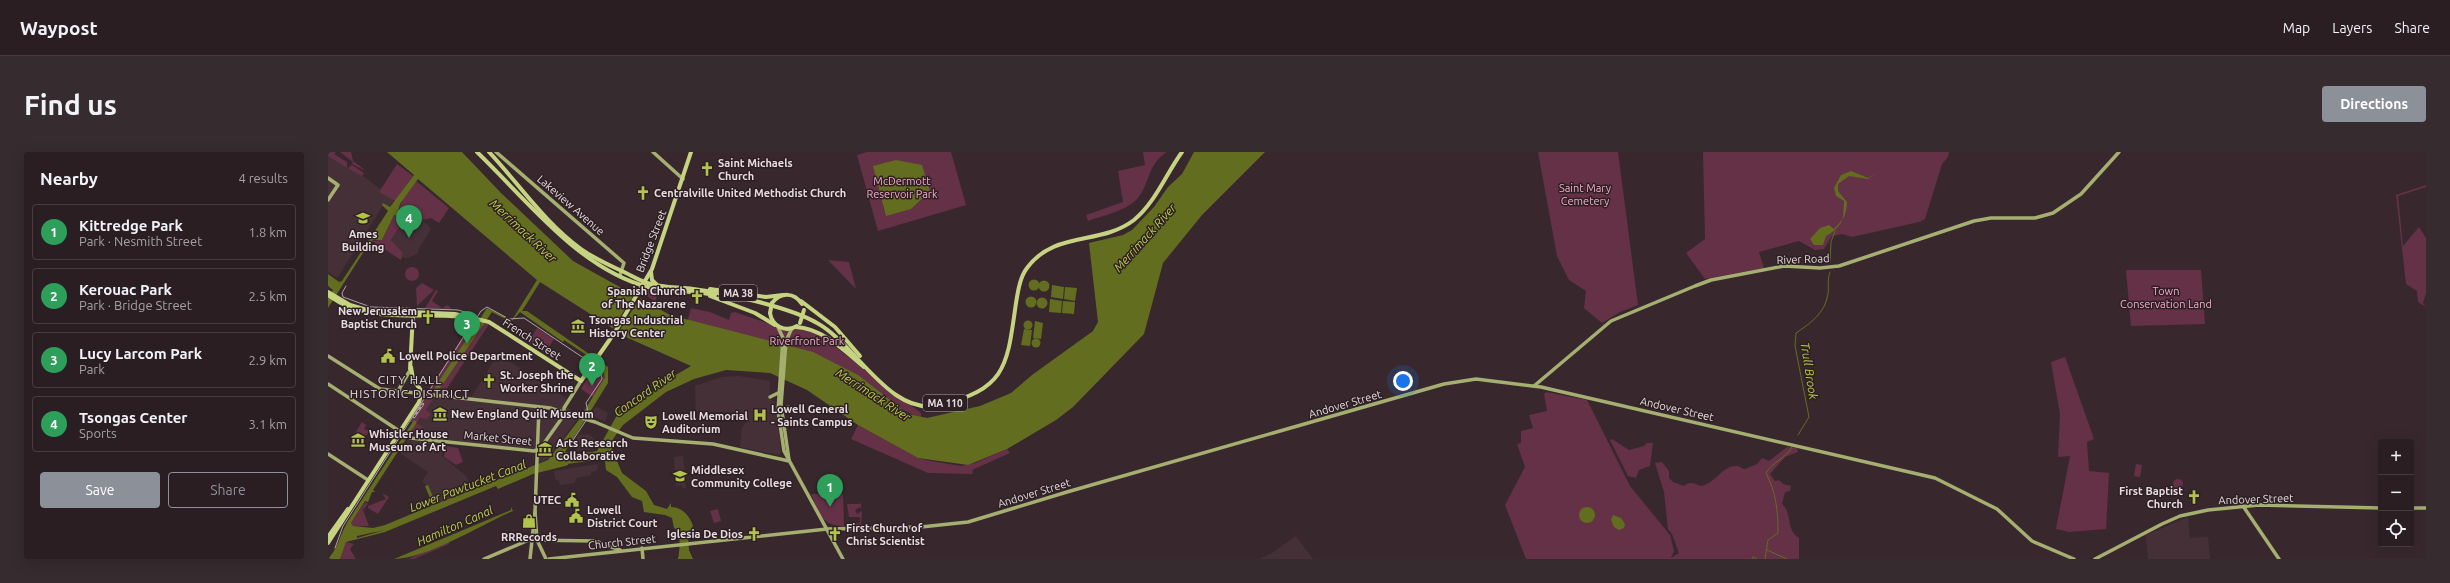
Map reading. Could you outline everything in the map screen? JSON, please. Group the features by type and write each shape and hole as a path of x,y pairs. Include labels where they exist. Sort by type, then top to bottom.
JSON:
{"main road":[{"path":"477,152 574,248 621,273 644,283 657,285"},
{"path":"489,152 535,205 574,244 621,273"},
{"name":"Lakeview Avenue","path":"496,152 624,263 621,273"},
{"path":"653,152 683,179"},
{"name":"Bridge Street","path":"537,450 548,439 564,415 564,408 615,332 651,270 691,152"},
{"name":"MA 110","path":"794,328 808,328 824,337 872,373 900,398 919,406 940,405 982,390 997,377 1006,359 1017,298 1024,270 1036,257 1052,246 1113,232 1134,220 1149,203 1182,152"},
{"name":"River Road","path":"1534,386 1600,329 1624,314 1711,280 1784,266 1820,268 1839,266 1974,221 1991,218 2035,218 2046,216 2061,210 2081,194 2119,152"},
{"path":"494,168 497,167 499,163"},
{"path":"328,178 338,185 328,200"},
{"path":"651,270 652,279 657,285"},
{"name":"MA 38","path":"644,283 702,293 752,312 777,326"},
{"name":"MA 38","path":"657,285 768,297 783,295"},
{"path":"693,289 806,316 833,334 872,373"},
{"path":"702,293 806,320 832,335 872,373"},
{"name":"French Street","path":"329,294 350,305 367,310 471,318 486,321 581,381"},
{"path":"783,295 772,303 770,313 784,341 780,386 781,411 789,461"},
{"name":"MA 110","path":"783,295 793,296 801,301 842,334 872,373"},
{"path":"784,341 800,323 804,310 801,301"},
{"path":"328,543 419,402 421,394 412,381 410,369 413,313"},
{"path":"777,326 794,328"},
{"path":"328,356 378,388 539,407 564,412 586,419 637,439 713,444 789,461"},
{"path":"398,391 410,369"},
{"name":"Andover Street","path":"696,544 827,529 920,527 968,522 1067,492 1444,384 1476,379 1534,386 1934,478 1997,509 2032,541 2074,559"},
{"name":"Market Street","path":"328,384 408,437 537,450"},
{"path":"780,386 778,393 778,423 783,448 843,559"},
{"path":"770,397 778,393"},
{"path":"530,559 535,512 539,407"},
{"path":"781,411 782,408 788,407"},
{"path":"774,457 782,455 783,448"},
{"path":"328,454 368,480"},
{"path":"2243,506 2279,559"},
{"name":"Andover Street","path":"2095,559 2180,516 2208,510 2243,506 2378,508"},
{"path":"328,537 350,508"},
{"path":"2414,508 2426,508"},
{"path":"535,512 537,540 546,559"},
{"path":"484,559 532,540 595,541 623,551"},
{"name":"Church Street","path":"549,559 642,548 696,544"},
{"path":"642,548 643,559"}],"shaded area":[{"path":"328,156 366,178 394,200 389,207 384,204 337,278 328,272"},
{"path":"408,214 423,220 431,229 418,250 418,253 408,258 402,257 403,253 391,241"},
{"path":"498,354 567,399 564,406 580,415 548,459 541,462 538,460 538,452 410,435 435,396 470,399"},
{"name":"Lowell General - Saints Campus","path":"739,376 770,381 769,398 775,402 781,452 779,455 740,447 742,428 749,417 739,412 696,412 695,386 722,377"},
{"path":"597,407 608,413 605,421 591,416 594,408"},
{"path":"589,434 595,440 592,449 578,451 575,448 578,435"},
{"path":"407,440 443,444 442,456 466,476 470,485 478,482 480,486 436,504 428,485 422,482 428,472 400,453"},
{"name":"Middlesex Community College","path":"683,456 686,488 682,488 682,485 676,486 674,457"},
{"path":"598,464 597,471 591,472 591,475 576,478 575,483 560,485 559,481 555,479 554,471"},
{"path":"2188,517 2190,538 2208,537 2210,559 2148,559 2146,535"},
{"path":"1296,536 1313,559 1259,559 1272,553"}],"green space":[{"path":"328,152 336,152 334,154 347,162 347,168 328,156"},
{"path":"340,152 351,152 353,161 366,171 352,164 353,162"},
{"name":"McDermott Reservoir Park","path":"867,152 951,152 966,205 878,231 857,155"},
{"path":"1143,152 1167,152 1155,163 1141,194 1126,208 1088,221 1086,215 1123,202 1118,171 1145,165"},
{"name":"Saint Mary Cemetery","path":"1538,152 1618,152 1638,305 1620,312 1602,323 1584,308 1586,291 1569,280 1557,256"},
{"path":"1703,152 1949,152 1948,157 1942,164 1925,219 1919,222 1852,237 1842,234 1832,236 1824,249 1815,250 1799,241 1759,252 1764,268 1705,279 1686,253 1705,239"},
{"path":"397,164 413,176 395,201 379,192"},
{"path":"352,165 364,173 362,176 349,169"},
{"path":"416,181 449,208 439,223 431,218 423,220 408,214 391,240 403,253 401,260 372,241 382,240 394,215 400,217 399,212 401,203"},
{"path":"2426,185 2426,187 2398,196 2403,246 2419,227 2426,238 2426,293 2423,303 2426,307 2418,302 2417,291 2406,284 2396,195"},
{"path":"828,260 849,262 856,289"},
{"path":"409,267 415,267 419,271 419,277 415,281 409,281 405,277 405,271"},
{"name":"Town Conservation Land","path":"2126,270 2201,270 2205,324 2131,326"},
{"path":"422,283 434,290 417,306 416,288"},
{"path":"645,289 657,291 656,302 642,293"},
{"path":"436,290 438,291 432,301 442,308 448,305 451,309 425,308"},
{"name":"Riverfront Park","path":"691,308 710,312 729,320 731,313 735,312 790,331 797,329 816,332 921,413 921,419 894,405 687,323"},
{"path":"472,322 489,324 444,393 430,392 429,390"},
{"path":"537,328 554,339 545,353 528,342"},
{"path":"2065,357 2094,439 2087,442 2089,471 2109,473 2106,529 2069,532 2056,529 2070,456 2058,457 2060,414 2051,362"},
{"path":"593,370 605,375 605,377 593,397 581,389"},
{"path":"1546,392 1587,400 1630,486 1670,535 1674,551 1671,558 1679,553 1672,534 1668,529 1664,492 1655,463 1662,462 1669,471 1669,478 1673,482 1684,486 1691,483 1702,486 1732,466 1738,466 1745,469 1757,464 1762,458 1769,461 1787,447 1797,448 1798,452 1785,457 1770,474 1775,481 1779,480 1783,484 1791,486 1790,491 1785,492 1782,504 1787,512 1792,530 1799,538 1799,559 1526,559 1505,505 1525,467 1517,444 1521,443 1521,431 1533,428 1529,415 1547,411 1544,394"},
{"path":"423,398 433,399 426,410 431,414 427,419 420,418 418,422 409,422"},
{"path":"362,422 366,425 364,429 369,431 363,441 354,435"},
{"path":"416,423 423,427 417,436 409,434"},
{"path":"858,425 918,458 931,461 961,466 975,463 1007,449 1010,453 972,470 973,474 928,473 851,439"},
{"path":"1612,439 1629,450 1644,446 1647,443 1653,443 1650,466 1639,470 1636,478 1628,476 1610,440"},
{"path":"445,446 458,448 463,462 456,465 444,457"},
{"path":"2136,464 2142,465 2140,477 2134,476"},
{"path":"2176,479 2180,479 2183,484 2180,489 2176,489 2173,486 2173,482"},
{"path":"382,493 389,497 378,514 368,508 368,506 386,499"},
{"path":"811,494 843,494 844,526 830,524 825,521"},
{"path":"365,502 368,504 363,510 369,526 353,526 351,523"},
{"path":"861,502 861,510 860,507 855,510 857,514 862,511 861,525 848,525 860,523 860,517 849,517 847,504 860,504"},
{"path":"718,509 721,521 714,523 710,511"},
{"path":"449,541 449,544 414,559 408,559"},
{"path":"346,542 354,544 350,549 356,559 340,559"}],"water":[{"name":"Merrimack River","path":"387,152 462,152 501,193 573,261 670,315 813,352 858,375 908,414 927,418 980,406 1011,393 1032,375 1093,331 1098,322 1089,243 1123,235 1132,230 1154,207 1168,187 1182,174 1194,152 1265,152 1202,215 1163,263 1144,334 1073,407 1056,420 1007,449 968,465 918,458 858,425 807,390 770,373 726,370 694,379 666,392 623,425 613,439 612,449 622,473 646,491 654,505 667,509 671,503 671,507 682,510 690,519 693,526 688,535 689,550 693,559 678,559 680,544 679,534 678,530 674,528 672,518 665,515 644,512 642,501 632,497 617,477 606,470 605,461 599,459 598,456 568,462 568,465 533,474 498,489 496,486 385,532 346,542 340,559 328,559 348,521 414,420 417,422 373,490 375,492 372,492 368,502 365,501 351,523 353,526 373,528 385,525 433,505 425,486 428,485 436,504 548,460 578,421 605,377 600,364 564,340 563,342 520,312 511,322 492,312 440,388 436,392 432,392 487,308 512,320 537,280 418,179 400,204 398,212 401,215 400,217 394,215 382,240 373,240 368,245 328,308 328,298 333,290 328,286 328,274 339,282 342,281 388,211 382,205 383,203 390,207 414,175","holes":["540,282 628,338 691,366 669,379 633,408 625,410 621,408 597,451 577,454 565,452 608,383 608,367 527,311 522,311","385,530 357,538 357,536"]},
{"path":"896,160 922,165 930,191 911,209 886,216 873,166"},
{"path":"1851,171 1868,178 1875,174 1868,179 1849,176 1838,184 1838,191 1847,202 1844,218 1838,227 1826,236 1823,245 1814,245 1810,239 1820,228 1829,225 1834,229 1843,219 1844,201 1836,196 1834,188 1841,175"},
{"path":"1032,280 1036,280 1038,281 1038,289 1032,290 1029,287 1029,283"},
{"path":"1042,281 1046,281 1048,282 1048,290 1042,291 1039,288 1039,284"},
{"path":"1052,285 1064,287 1063,299 1051,297"},
{"path":"1065,287 1077,288 1075,301 1064,299"},
{"path":"1029,297 1033,297 1035,298 1035,306 1029,307 1026,304 1026,300"},
{"path":"1040,298 1044,298 1046,299 1046,307 1040,308 1037,305 1037,301"},
{"path":"1050,299 1062,301 1061,313 1049,312"},
{"path":"1063,301 1075,302 1074,314 1062,313"},
{"path":"1028,320 1033,325 1028,330 1023,325"},
{"path":"1035,321 1043,323 1041,339 1033,338"},
{"path":"1024,329 1032,330 1030,346 1021,345"},
{"path":"1036,338 1041,343 1036,348 1031,343"},
{"path":"511,507 513,511 454,540 422,553 394,559 511,510"},
{"path":"1584,507 1590,507 1595,512 1593,521 1590,523 1584,523 1579,518 1579,512"},
{"path":"1613,515 1621,518 1625,524 1624,528 1619,530 1614,527 1611,520"}],"pier":[{"path":"635,293 641,296 618,333 612,330"}],"waterway":[{"name":"Trull Brook","path":"1830,262 1831,242 1835,231"},
{"name":"Trull Brook","path":"1798,435 1809,417 1795,346 1796,333 1812,321 1824,307 1828,294 1828,280 1830,272"},
{"name":"Trull Brook","path":"1765,559 1768,540 1778,533 1776,502 1766,473 1787,454 1792,447"},
{"path":"565,463 601,458"},
{"path":"1767,550 1787,559"},
{"name":"Trull Brook","path":"1752,559 1753,557 1757,559"}],"tram line":[{"path":"335,548 343,526 475,319 472,314 458,310 371,307 343,297 342,293 346,286"},
{"path":"474,322 481,311 487,307 509,319 524,318 600,369 602,379 586,403 589,416 569,446"}],"railway":[{"path":"414,417 423,404"}],"place":[{"name":"Saint Michaels Church","path":"707,169"},
{"name":"Centralville United Methodist Church","path":"643,193"},
{"name":"Ames Building","path":"363,218"},
{"name":"Tsongas Center","path":"409,238"},
{"name":"Spanish Church of The Nazarene","path":"697,297"},
{"name":"New Jerusalem Baptist Church","path":"428,317"},
{"name":"Tsongas Industrial History Center","path":"578,326"},
{"name":"Lucy Larcom Park","path":"467,344"},
{"name":"Lowell Police Department","path":"388,356"},
{"name":"St. Joseph the Worker Shrine","path":"489,381"},
{"name":"Kerouac Park","path":"592,386"},
{"name":"New England Quilt Museum","path":"440,414"},
{"name":"Lowell General - Saints Campus","path":"760,415"},
{"name":"Lowell Memorial Auditorium","path":"651,422"},
{"name":"Whistler House Museum of Art","path":"358,440"},
{"name":"Arts Research Collaborative","path":"545,449"},
{"name":"Middlesex Community College","path":"680,476"},
{"name":"First Baptist Church","path":"2194,497"},
{"name":"UTEC","path":"572,500"},
{"name":"Kittredge Park","path":"830,507"},
{"name":"Lowell District Court","path":"576,516"},
{"name":"RRRecords","path":"529,521"},
{"name":"Iglesia De Dios","path":"754,534"},
{"name":"First Church of Christ Scientist","path":"835,534"}],"district":[{"name":"CITY HALL HISTORIC DISTRICT","path":"410,387"}],"water label":[{"name":"Concord River","path":"645,393"},
{"name":"Lower Pawtucket Canal","path":"468,486"},
{"name":"Hamilton Canal","path":"455,526"}]}
